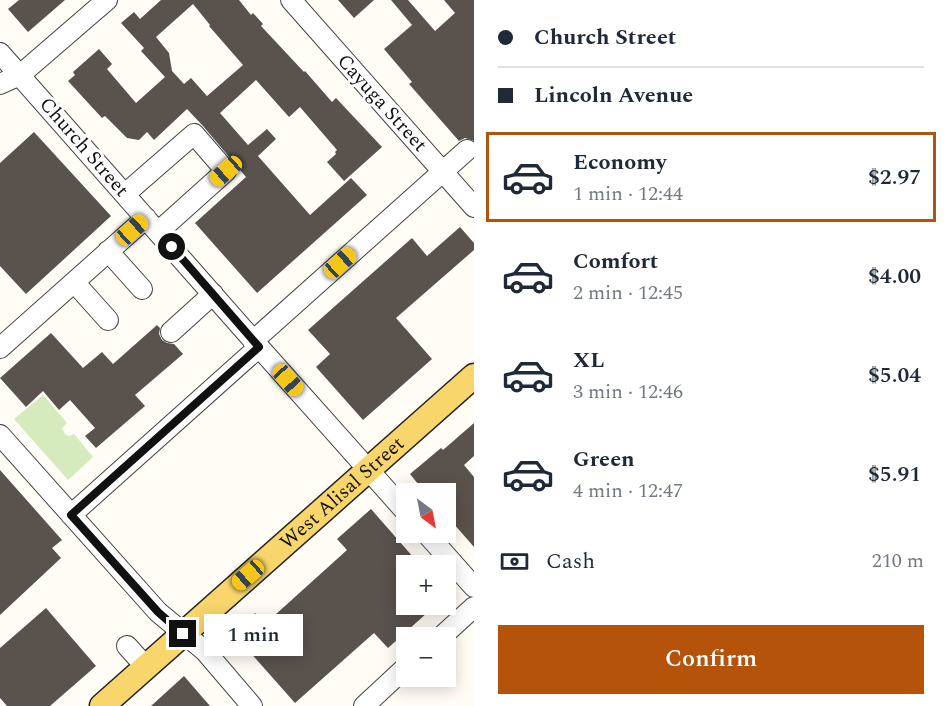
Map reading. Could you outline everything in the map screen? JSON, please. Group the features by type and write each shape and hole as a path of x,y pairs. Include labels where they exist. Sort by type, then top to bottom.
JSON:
{"main road":[{"name":"West Alisal Street","path":"102,706 474,376"}],"street":[{"path":"0,84 20,75 107,0"},
{"name":"Cayuga Street","path":"291,0 474,206"},
{"name":"Church Street","path":"0,53 396,500"},
{"path":"0,348 108,251 152,225 226,171 194,134 126,194"},
{"path":"71,515 467,150"},
{"path":"108,251 142,289"},
{"path":"74,282 108,320"},
{"path":"171,332 213,294"},
{"path":"0,435 158,612 205,651 252,706"},
{"path":"435,543 474,587"},
{"path":"452,627 474,607"},
{"path":"127,646 146,667"},
{"path":"363,706 396,676"}],"green space":[{"path":"43,395 67,423 62,428 65,434 69,436 74,434 93,457 68,480 14,419"}],"building":[{"path":"19,0 65,0 28,32 8,9"},
{"path":"161,0 239,0 332,102 336,98 382,147 344,181 327,162 337,150 300,107 289,117 256,80 220,113 248,145 267,129 276,139 258,156 310,215 351,178 367,195 257,293 195,223 246,177 203,126 187,109 154,140 147,132 139,140 127,138 105,116 102,118 68,81 75,75 73,72 99,49 112,64 107,69 136,103 165,77 141,51 144,48 121,23 134,12 140,19","holes":["193,4 243,65 207,96 191,78 184,84 172,71 169,53 156,37"]},
{"path":"338,0 374,0 354,18"},
{"path":"391,0 408,0 435,31 455,13 444,0 474,0 474,141 465,138 459,141 409,84 412,82 384,49 412,25"},
{"path":"34,132 111,216 26,294 0,266 0,163"},
{"path":"460,227 474,243 474,250 396,318 432,359 363,420 316,367 330,354 308,330 412,238 427,256"},
{"path":"157,325 160,328 159,334 162,340 174,344 183,354 135,395 145,406 96,448 85,436 95,428 70,400 59,410 43,391 26,407 0,378 51,333 83,368 102,352 113,364"},
{"path":"474,423 474,456 464,465 474,477 474,547 456,526 456,483 417,483 410,474 441,448 443,450"},
{"path":"0,470 62,540 52,548 61,558 0,615"},
{"path":"371,509 396,538 396,543 401,543 411,555 396,555 396,615 425,615 411,627 396,627 396,641 388,648 374,633 295,703 233,633 255,613 265,624 347,550 337,539"},
{"path":"46,608 96,666 50,706 7,706 0,698 0,648"},
{"path":"184,676 210,706 151,706"}],"route":[{"path":"172,247 259,347 71,515 158,612 183,634"}]}
